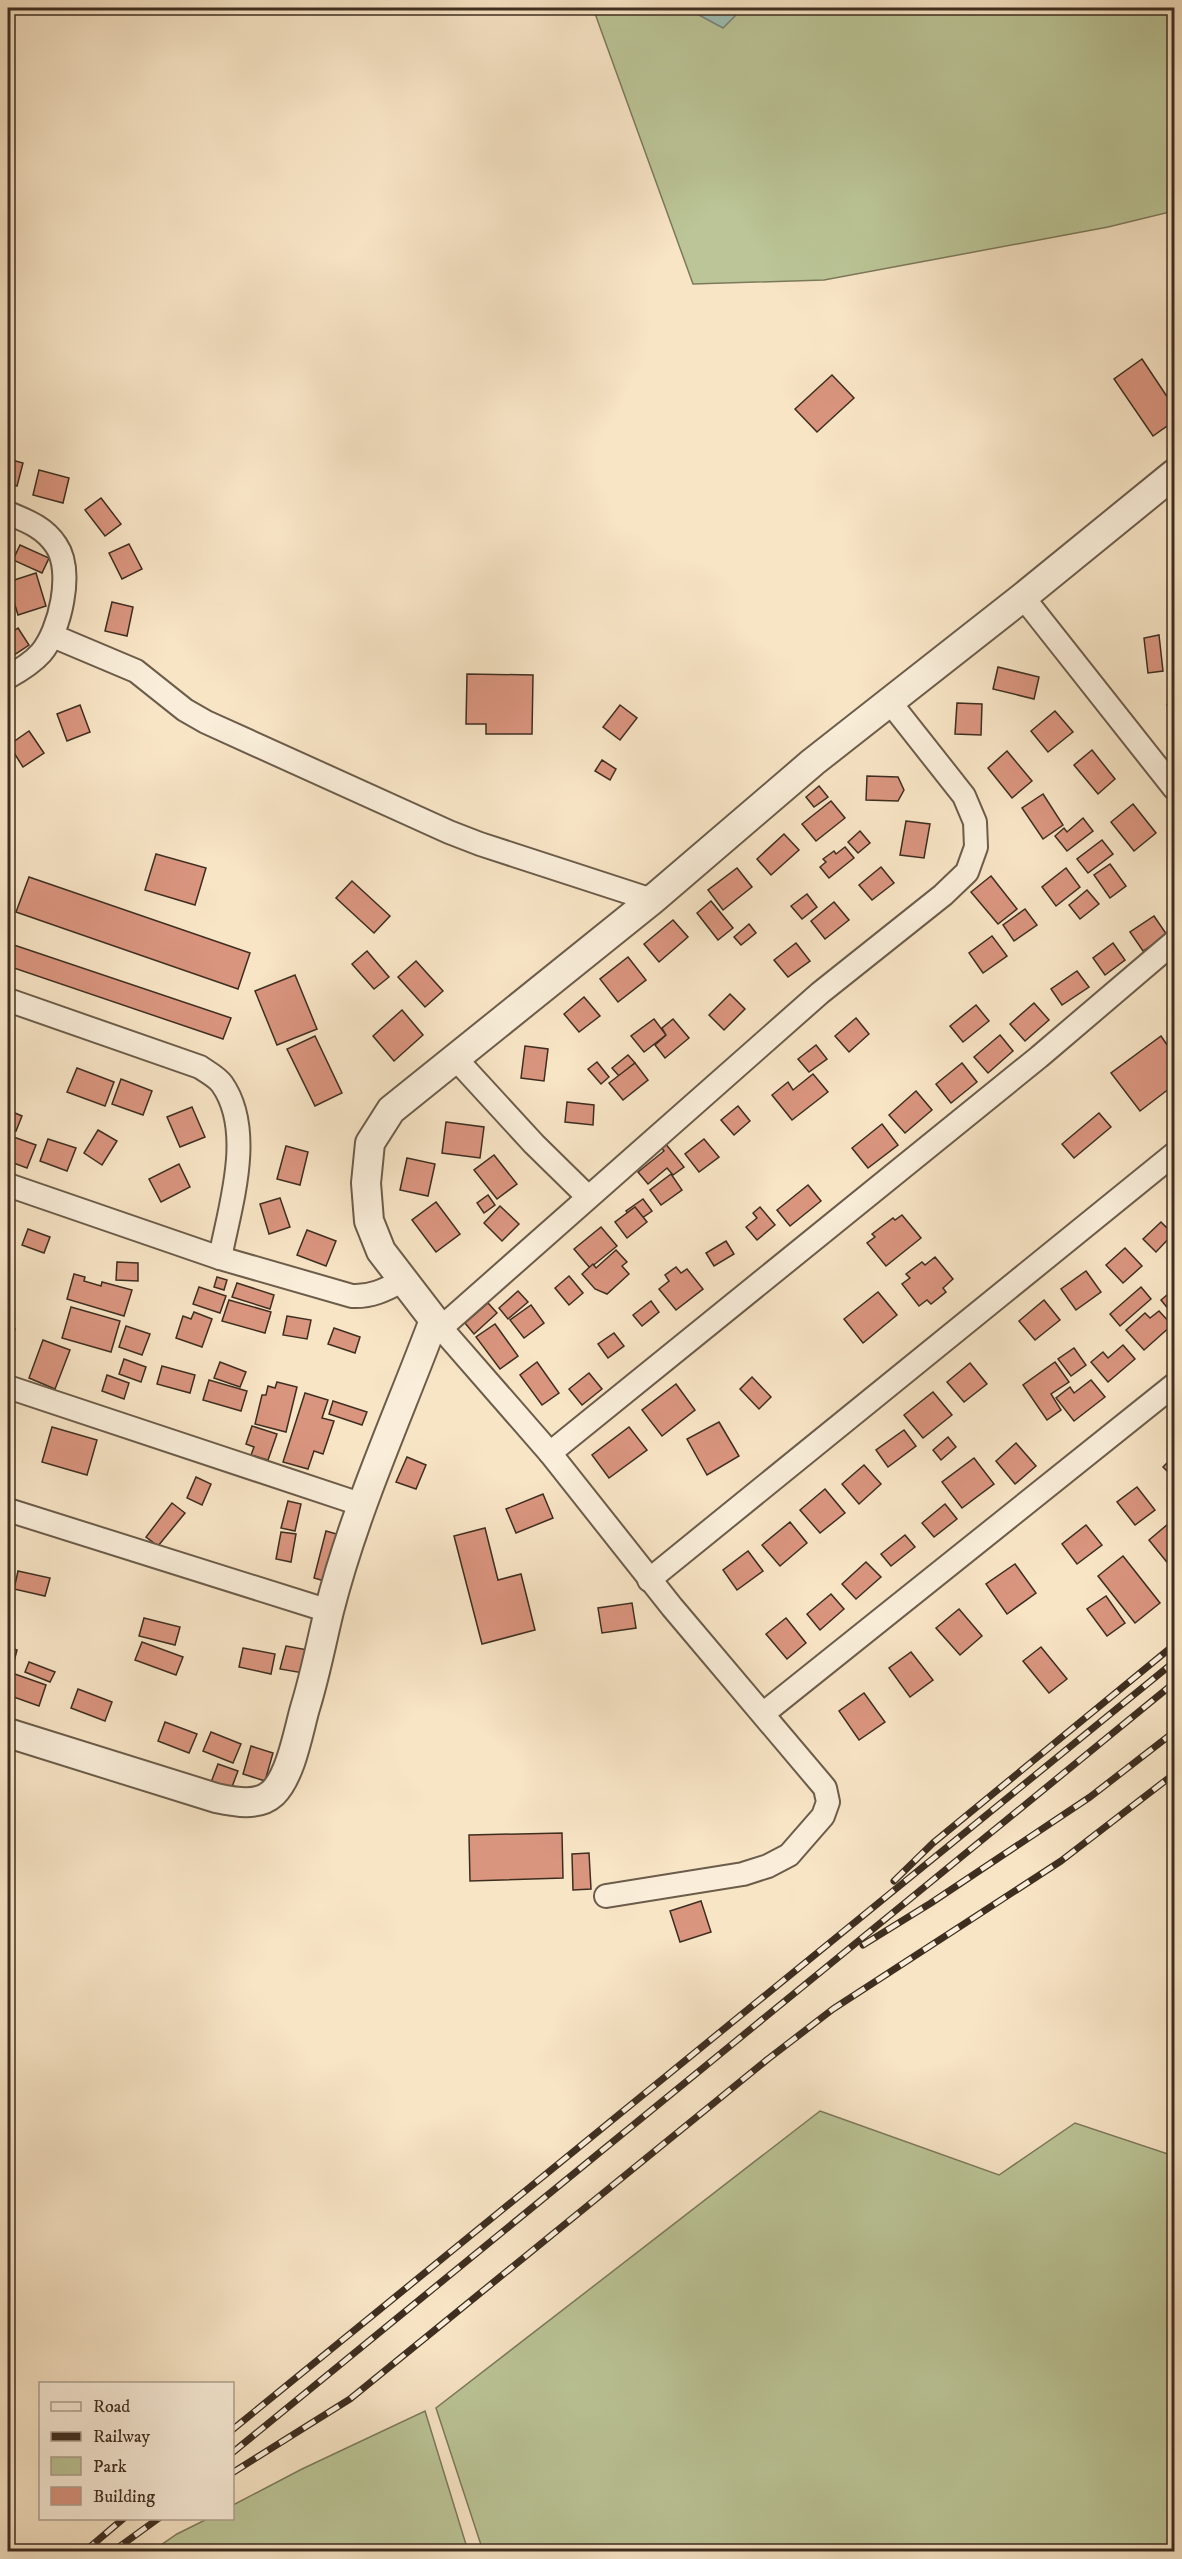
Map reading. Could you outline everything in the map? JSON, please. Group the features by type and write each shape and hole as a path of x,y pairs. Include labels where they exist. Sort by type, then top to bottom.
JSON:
{"street":[{"path":"606,1896 743,1874 768,1866 789,1855 823,1816 828,1802 825,1788 764,1713 649,1580 550,1454 402,1281 381,1251 369,1221 366,1183 369,1143 391,1110 652,900 753,811 1174,474"},
{"path":"8,513 40,527 57,546 64,562 65,584 53,636 40,654 8,677"},
{"path":"1023,597 1174,788"},
{"path":"53,636 136,671 185,710 206,722 449,832 652,900"},
{"path":"8,1733 216,1798 241,1803 257,1801 272,1794 284,1777 314,1680 329,1611 363,1505 438,1324 588,1197 820,993 967,872 976,847 975,822 964,796 889,701"},
{"path":"550,1454 1040,1057 1174,942"},
{"path":"8,1000 200,1067 221,1083 234,1107 239,1131 238,1162 220,1258"},
{"path":"455,1058 534,1144 588,1197"},
{"path":"649,1580 1174,1154"},
{"path":"8,1185 220,1258 351,1296 365,1297 402,1281"},
{"path":"764,1713 1174,1384"},
{"path":"8,1387 363,1505"},
{"path":"8,1510 329,1611"}],"green space":[{"path":"593,8 1174,8 1174,211 1108,227 824,280 693,284"},
{"path":"820,2111 999,2175 1075,2123 1174,2156 1174,2551 483,2551 436,2408"},
{"path":"425,2411 468,2551 152,2551 177,2534 205,2520 234,2520 234,2504 302,2469"}],"water":[{"path":"686,8 743,8 723,28"}],"building":[{"path":"1142,359 1174,407 1174,421 1153,436 1114,379"},
{"path":"832,375 854,398 817,432 795,409"},
{"path":"8,459 23,463 17,486 8,483"},
{"path":"39,470 69,478 63,503 33,495"},
{"path":"101,498 121,524 105,536 85,510"},
{"path":"129,544 142,569 122,579 109,553"},
{"path":"20,545 49,558 42,573 13,560"},
{"path":"36,573 46,606 18,615 8,582"},
{"path":"112,602 133,607 127,636 105,631"},
{"path":"18,628 29,645 8,659 8,635"},
{"path":"1159,635 1163,671 1148,673 1144,638"},
{"path":"998,667 1039,677 1034,699 993,689"},
{"path":"467,674 533,675 532,734 486,734 486,724 466,724"},
{"path":"1174,700 1174,715 1167,705"},
{"path":"957,703 982,704 981,735 955,734"},
{"path":"80,705 90,732 67,741 57,714"},
{"path":"620,705 637,718 620,740 603,727"},
{"path":"1055,711 1073,732 1048,752 1031,731"},
{"path":"29,731 44,753 23,767 9,745"},
{"path":"1092,750 1115,779 1098,794 1074,765"},
{"path":"1007,751 1032,781 1012,798 988,768"},
{"path":"602,760 616,769 610,780 595,771"},
{"path":"867,776 898,777 904,790 898,801 866,800"},
{"path":"819,786 828,797 814,807 806,797"},
{"path":"1043,794 1063,825 1043,839 1022,808"},
{"path":"831,801 845,818 816,841 802,824"},
{"path":"1133,804 1156,833 1134,851 1111,822"},
{"path":"1083,818 1093,831 1067,851 1055,836 1064,828 1067,832"},
{"path":"906,821 930,824 924,858 900,855"},
{"path":"860,831 870,843 858,853 848,842"},
{"path":"784,834 799,850 771,875 757,859"},
{"path":"1102,840 1113,854 1088,873 1077,859"},
{"path":"845,847 854,858 829,878 820,867 826,862 823,859 834,851 836,854"},
{"path":"156,854 206,868 195,905 145,890"},
{"path":"1110,864 1126,886 1110,898 1094,875"},
{"path":"881,867 894,883 872,900 859,885"},
{"path":"737,868 752,887 723,910 708,890"},
{"path":"1066,868 1080,887 1056,906 1042,887"},
{"path":"991,876 1017,909 998,924 971,892"},
{"path":"29,877 250,953 238,989 16,912"},
{"path":"352,881 390,916 374,933 336,898"},
{"path":"1087,890 1099,904 1080,919 1069,905"},
{"path":"807,894 817,907 802,919 791,906"},
{"path":"711,901 733,928 718,940 697,913"},
{"path":"834,902 849,920 825,939 811,921"},
{"path":"1025,909 1037,925 1014,941 1003,925"},
{"path":"1154,916 1167,935 1143,951 1130,932"},
{"path":"673,920 688,937 659,962 644,944"},
{"path":"749,924 756,933 741,945 734,937"},
{"path":"992,936 1007,956 983,973 969,953"},
{"path":"8,943 231,1018 223,1039 8,966"},
{"path":"796,943 810,961 788,977 774,960"},
{"path":"1113,943 1125,960 1105,975 1093,958"},
{"path":"367,951 389,977 374,989 352,964"},
{"path":"628,957 646,980 618,1002 600,979"},
{"path":"416,961 443,991 425,1007 398,977"},
{"path":"1077,971 1089,987 1062,1005 1051,989"},
{"path":"295,975 317,1029 277,1045 255,991"},
{"path":"730,994 745,1009 724,1030 709,1015"},
{"path":"584,997 600,1016 579,1032 564,1014"},
{"path":"1034,1003 1049,1020 1025,1041 1010,1024"},
{"path":"976,1005 989,1021 963,1042 950,1026"},
{"path":"402,1010 423,1035 394,1061 373,1036"},
{"path":"856,1018 869,1034 849,1052 835,1036"},
{"path":"654,1019 666,1035 644,1052 631,1036"},
{"path":"673,1019 689,1038 665,1058 655,1045 666,1035 662,1028"},
{"path":"1000,1035 1013,1051 988,1073 974,1057"},
{"path":"315,1036 342,1093 315,1106 287,1049"},
{"path":"1161,1036 1174,1055 1174,1085 1140,1111 1111,1073"},
{"path":"816,1045 827,1059 809,1072 798,1059"},
{"path":"525,1046 548,1049 544,1081 521,1078"},
{"path":"628,1055 635,1063 619,1076 612,1068"},
{"path":"597,1062 609,1077 601,1084 588,1069"},
{"path":"635,1063 648,1080 623,1100 609,1083"},
{"path":"962,1063 977,1082 951,1103 936,1084"},
{"path":"77,1068 114,1082 105,1106 67,1092"},
{"path":"813,1074 828,1092 792,1120 772,1095 788,1082 793,1090"},
{"path":"121,1079 152,1091 143,1115 112,1104"},
{"path":"916,1091 932,1110 905,1133 889,1115"},
{"path":"567,1102 594,1105 593,1125 565,1122"},
{"path":"738,1106 750,1121 734,1135 721,1120"},
{"path":"192,1107 205,1137 180,1147 167,1117"},
{"path":"8,1110 22,1116 16,1131 8,1128"},
{"path":"1099,1113 1111,1127 1074,1158 1062,1144"},
{"path":"446,1122 484,1127 480,1158 442,1153"},
{"path":"882,1124 898,1145 868,1168 852,1148"},
{"path":"98,1130 117,1141 102,1165 84,1153"},
{"path":"8,1135 36,1145 27,1168 8,1161"},
{"path":"48,1139 76,1148 67,1171 40,1161"},
{"path":"704,1139 719,1157 699,1172 685,1154"},
{"path":"665,1143 684,1167 673,1175 667,1168 648,1184 638,1172 664,1151 660,1146"},
{"path":"286,1146 308,1152 300,1185 277,1179"},
{"path":"494,1155 517,1184 497,1199 474,1170"},
{"path":"407,1158 435,1164 428,1196 400,1190"},
{"path":"179,1164 190,1187 161,1202 149,1179"},
{"path":"671,1174 682,1190 661,1205 650,1190"},
{"path":"808,1185 821,1201 790,1226 777,1210"},
{"path":"488,1195 495,1205 484,1213 477,1203"},
{"path":"280,1198 290,1227 269,1234 260,1204"},
{"path":"643,1199 652,1211 635,1223 626,1211"},
{"path":"436,1202 460,1234 436,1252 412,1220"},
{"path":"500,1206 519,1224 502,1241 484,1223"},
{"path":"635,1207 647,1222 627,1238 615,1222"},
{"path":"760,1207 775,1225 757,1240 746,1227 757,1218 753,1213"},
{"path":"902,1215 921,1238 886,1266 867,1243 875,1237 872,1234 893,1218 895,1220"},
{"path":"1161,1222 1173,1234 1156,1252 1143,1239"},
{"path":"601,1227 617,1246 590,1268 574,1249"},
{"path":"28,1229 50,1237 44,1253 22,1245"},
{"path":"307,1230 336,1241 326,1266 297,1255"},
{"path":"726,1241 734,1254 714,1266 706,1253"},
{"path":"1125,1248 1142,1266 1123,1283 1106,1265"},
{"path":"616,1250 627,1262 622,1266 629,1274 607,1294 595,1289 582,1274 593,1264 596,1268"},
{"path":"935,1257 953,1279 943,1288 946,1292 931,1304 927,1300 919,1306 902,1284 910,1278 906,1274 922,1262 925,1265"},
{"path":"117,1262 138,1263 138,1281 116,1280"},
{"path":"676,1267 681,1273 687,1269 703,1289 676,1310 659,1289 669,1281 665,1275"},
{"path":"1086,1271 1101,1292 1076,1310 1061,1289"},
{"path":"74,1274 85,1277 84,1281 101,1286 102,1282 132,1290 124,1316 67,1299"},
{"path":"569,1276 583,1293 569,1305 555,1288"},
{"path":"217,1277 227,1280 224,1290 214,1287"},
{"path":"237,1283 274,1295 270,1309 232,1297"},
{"path":"199,1287 226,1296 220,1313 193,1304"},
{"path":"1141,1287 1151,1299 1120,1326 1110,1314"},
{"path":"1174,1289 1174,1316 1161,1300"},
{"path":"518,1291 528,1302 508,1319 499,1308"},
{"path":"878,1292 897,1315 863,1343 844,1319"},
{"path":"229,1300 271,1312 265,1333 222,1321"},
{"path":"1044,1300 1060,1320 1035,1340 1019,1321"},
{"path":"651,1301 659,1312 642,1326 633,1315"},
{"path":"488,1303 497,1313 474,1334 465,1323"},
{"path":"531,1305 544,1323 524,1338 510,1320"},
{"path":"71,1307 120,1321 111,1352 62,1338"},
{"path":"1159,1311 1172,1325 1144,1350 1126,1330 1145,1313 1150,1318"},
{"path":"194,1312 212,1319 202,1347 176,1338 183,1316 191,1319"},
{"path":"287,1316 311,1320 307,1339 283,1335"},
{"path":"495,1324 518,1356 500,1369 476,1337"},
{"path":"126,1326 150,1334 142,1355 119,1347"},
{"path":"8,1327 15,1329 8,1347"},
{"path":"334,1328 360,1337 355,1353 328,1344"},
{"path":"614,1333 624,1346 608,1358 598,1344"},
{"path":"43,1340 70,1350 55,1389 29,1378"},
{"path":"1123,1345 1135,1359 1108,1382 1091,1362 1103,1352 1108,1358"},
{"path":"1074,1348 1086,1365 1071,1376 1058,1359"},
{"path":"124,1359 146,1367 141,1382 119,1374"},
{"path":"220,1362 246,1372 240,1387 214,1378"},
{"path":"537,1362 559,1393 542,1405 520,1375"},
{"path":"1055,1362 1069,1382 1051,1394 1061,1410 1047,1420 1023,1385"},
{"path":"970,1363 987,1384 964,1402 947,1382"},
{"path":"162,1366 195,1375 190,1393 157,1384"},
{"path":"589,1373 602,1389 582,1405 569,1389"},
{"path":"107,1375 129,1383 124,1399 102,1391"},
{"path":"752,1377 771,1397 759,1409 740,1389"},
{"path":"209,1380 247,1391 241,1411 203,1400"},
{"path":"1091,1380 1105,1397 1074,1421 1056,1398 1070,1387 1074,1393"},
{"path":"277,1382 297,1387 286,1432 255,1424 262,1395 266,1395 268,1386 275,1388"},
{"path":"676,1384 695,1410 662,1436 642,1410"},
{"path":"933,1392 952,1415 923,1438 904,1415"},
{"path":"305,1393 328,1400 322,1418 334,1421 323,1454 314,1451 308,1469 283,1462"},
{"path":"333,1401 367,1412 362,1425 329,1414"},
{"path":"719,1422 739,1456 707,1475 687,1439"},
{"path":"252,1426 277,1434 268,1460 251,1455 254,1447 246,1444"},
{"path":"52,1427 97,1440 87,1475 42,1462"},
{"path":"629,1427 647,1450 609,1478 592,1455"},
{"path":"904,1430 916,1446 888,1467 876,1450"},
{"path":"948,1437 956,1447 941,1460 933,1450"},
{"path":"1016,1443 1036,1466 1015,1484 996,1461"},
{"path":"1174,1456 1174,1478 1163,1467"},
{"path":"407,1457 426,1465 416,1489 396,1482"},
{"path":"974,1458 994,1484 962,1508 942,1482"},
{"path":"864,1465 881,1484 859,1504 842,1484"},
{"path":"196,1477 211,1484 202,1505 187,1498"},
{"path":"1137,1487 1155,1510 1135,1525 1117,1502"},
{"path":"825,1489 845,1513 820,1533 800,1510"},
{"path":"543,1494 553,1518 516,1533 506,1509"},
{"path":"288,1501 301,1504 295,1531 281,1528"},
{"path":"172,1503 185,1513 158,1546 146,1537"},
{"path":"945,1504 957,1519 934,1537 922,1523"},
{"path":"790,1522 807,1543 780,1566 762,1545"},
{"path":"1168,1524 1174,1532 1174,1571 1149,1540"},
{"path":"1086,1525 1102,1545 1077,1564 1062,1544"},
{"path":"485,1528 498,1580 521,1574 535,1630 482,1644 454,1536"},
{"path":"326,1531 340,1535 328,1582 314,1578"},
{"path":"281,1532 296,1534 291,1562 276,1559"},
{"path":"905,1535 915,1547 891,1566 881,1554"},
{"path":"748,1551 763,1571 737,1590 723,1570"},
{"path":"1123,1556 1160,1603 1135,1623 1098,1576"},
{"path":"866,1562 881,1577 856,1599 842,1584"},
{"path":"1015,1564 1036,1593 1007,1614 986,1584"},
{"path":"18,1571 50,1578 45,1596 14,1589"},
{"path":"831,1594 844,1609 820,1630 807,1614"},
{"path":"1106,1596 1125,1623 1107,1636 1087,1609"},
{"path":"632,1603 636,1628 602,1633 598,1608"},
{"path":"959,1609 982,1636 960,1655 936,1628"},
{"path":"144,1618 180,1627 175,1645 139,1636"},
{"path":"786,1618 806,1643 787,1659 766,1634"},
{"path":"142,1642 183,1657 176,1675 135,1660"},
{"path":"286,1646 308,1650 303,1673 280,1669"},
{"path":"8,1647 17,1650 11,1673 8,1672"},
{"path":"1041,1647 1067,1679 1049,1693 1023,1661"},
{"path":"243,1648 275,1654 271,1674 239,1667"},
{"path":"911,1652 933,1680 910,1697 889,1668"},
{"path":"29,1662 55,1672 50,1682 25,1672"},
{"path":"12,1673 46,1685 39,1706 8,1695"},
{"path":"78,1689 112,1702 105,1721 71,1708"},
{"path":"864,1693 885,1722 859,1740 839,1711"},
{"path":"165,1722 197,1734 189,1753 158,1741"},
{"path":"211,1732 241,1744 233,1763 203,1751"},
{"path":"251,1746 273,1753 265,1781 243,1774"},
{"path":"218,1764 238,1771 230,1792 210,1785"},
{"path":"562,1833 563,1878 470,1881 469,1835"},
{"path":"589,1853 591,1889 573,1890 572,1854"},
{"path":"701,1901 711,1932 680,1942 670,1911"}],"railway":[{"path":"894,1881 933,1843 1174,1645"},
{"path":"234,2428 1174,1662"},
{"path":"234,2451 1174,1683"},
{"path":"863,1945 931,1903 1090,1797 1174,1732"},
{"path":"234,2472 350,2399 768,2059 833,2009 1061,1861 1174,1774"},
{"path":"84,2552 122,2520"},
{"path":"112,2552 156,2520"}]}
